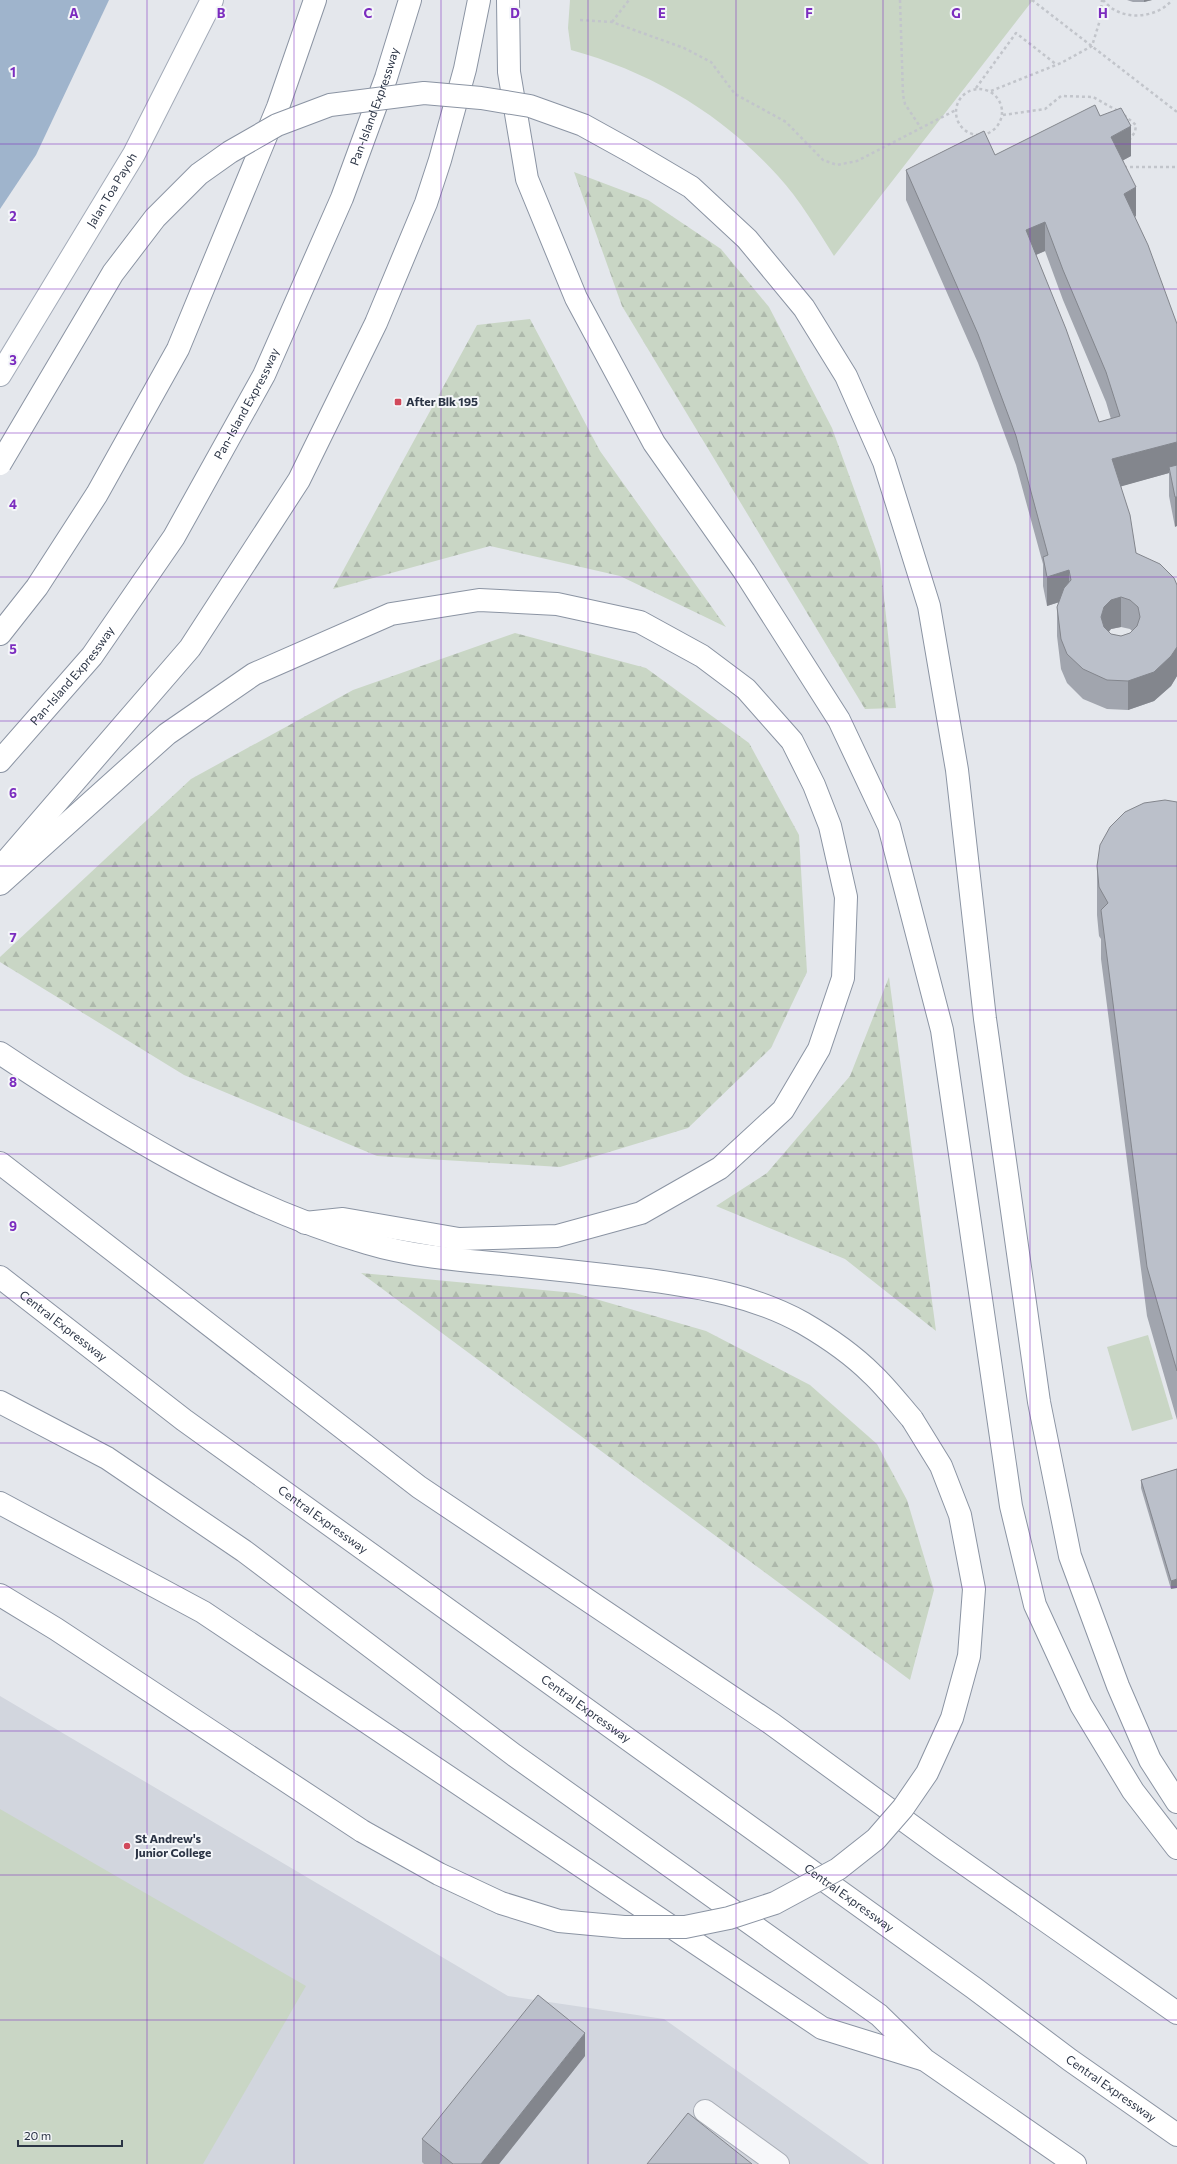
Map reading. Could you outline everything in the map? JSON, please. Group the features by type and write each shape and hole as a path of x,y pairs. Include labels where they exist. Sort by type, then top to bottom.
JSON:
{"main road":[{"name":"Jalan Toa Payoh","path":"0,374 134,154 212,0"},
{"path":"0,634 38,587 96,494 178,350 278,107 315,0"},
{"name":"Pan-Island Expressway","path":"0,761 92,656 174,537 264,375 342,198 386,78 410,0"},
{"path":"0,868 190,648 299,480 376,323 426,203 440,160 465,69 479,0"},
{"path":"508,0 509,72 527,179 576,298 654,443 744,571 839,720 889,826 942,1030 1011,1506 1035,1605 1085,1711 1133,1791 1177,1848"},
{"path":"0,464 113,273 155,218 199,174 230,152 277,125 330,105 381,98 431,94 481,98 530,106 583,125 630,150 691,187 747,239 804,308 846,376 884,462 929,606 957,770 985,1018 1039,1402 1070,1556 1126,1707 1150,1760 1177,1802"},
{"path":"0,884 167,734 254,674 391,614 479,600 557,604 640,622 702,656 746,689 792,741 814,785 830,826 846,897 842,978 819,1049 783,1110 720,1168 641,1212 557,1236 459,1239 343,1219 305,1223"},
{"path":"0,1052 85,1109 194,1172 305,1223 369,1244 449,1259 698,1286 754,1301 801,1322 839,1346 872,1374 912,1419 941,1466 960,1515 974,1588 969,1656 952,1718 927,1773 903,1808 876,1839 838,1868 775,1903 729,1918 685,1927 624,1927 559,1922 501,1903 439,1874 362,1831 56,1629 0,1595"},
{"path":"0,1163 419,1487 772,1724 942,1848 1177,2013"},
{"name":"Central Expressway","path":"0,1277 184,1420 967,1983 1070,2060 1177,2135"},
{"path":"0,1402 107,1458 244,1551 514,1755 879,2015 925,2060 1075,2164"},
{"path":"0,1503 203,1612 822,2028 925,2060"}],"lane":[{"path":"705,2111 778,2164"}],"path":[{"path":"612,22 629,0"},
{"path":"900,0 903,96 905,104 921,128"},
{"path":"1032,0 1177,112"},
{"path":"976,88 991,91 1057,64 1092,46 1100,20 1102,0"},
{"path":"1102,0 1115,10 1131,16 1151,14 1172,0"},
{"path":"580,20 612,22 684,48 711,62 735,94 786,122 823,160 837,164 856,161 956,110"},
{"path":"991,91 1001,101 1003,115 996,128 984,135 970,133 959,124 956,110 962,96 976,88 1016,33 1057,64"},
{"path":"1003,115 1045,108 1061,96 1094,98 1119,111 1136,125 1135,132 1126,145"},
{"path":"1118,167 1177,167"}],"shaded area":[{"name":"St Andrew's Junior College","path":"0,1696 508,1996 664,2019 869,2164 0,2164"}],"green space":[{"path":"570,0 1033,0 834,256 808,215 786,185 733,133 684,98 657,83 601,59 571,50 568,28"},
{"path":"574,172 648,200 721,249 769,307 832,428 880,561 896,708 865,709 622,306"},
{"path":"530,319 600,451 726,627 620,576 490,546 333,589 477,325"},
{"path":"515,633 646,668 749,743 799,835 807,972 771,1048 688,1128 560,1167 377,1156 184,1075 0,962 0,957 191,779 353,690"},
{"path":"889,977 936,1331 845,1259 716,1206 767,1173 850,1076"},
{"path":"361,1273 575,1293 706,1331 810,1385 877,1444 907,1500 934,1590 910,1680"},
{"path":"1148,1335 1173,1419 1132,1431 1107,1347"},
{"path":"0,1809 306,1986 203,2164 0,2164"}],"water":[{"path":"0,0 109,0 36,155 0,209"}],"building":[{"path":"1095,105 1100,116 1121,108 1131,126 1111,137 1136,187 1124,194 1148,245 1177,324 1177,442 1112,459 1130,515 1136,553 1160,564 1174,578 1177,585 1177,647 1171,656 1154,672 1128,681 1107,680 1083,669 1067,654 1061,639 1057,607 1064,588 1071,580 1069,570 1047,577 1043,557 1048,555 1016,436 978,334 906,170 984,131 995,155","holes":["1045,222 1063,270 1106,372 1120,416 1099,422 1066,329 1026,230","1121,597 1130,600 1138,607 1140,617 1137,626 1130,633 1121,636 1111,634 1104,627 1101,617 1104,607 1111,600"]},
{"path":"1177,465 1177,497 1175,497 1169,467"},
{"path":"1165,800 1177,802 1177,1371 1147,1267 1101,910 1108,903 1099,887 1097,866 1100,845 1110,827 1125,812 1144,803"},
{"path":"1177,1469 1177,1579 1171,1581 1141,1480"},
{"path":"538,1995 585,2033 481,2164 453,2164 422,2139"},
{"path":"688,2113 752,2164 647,2164"}],"place":[{"name":"After Blk 195","path":"398,402"},
{"name":"St Andrew's Junior College","path":"127,1846"}]}
